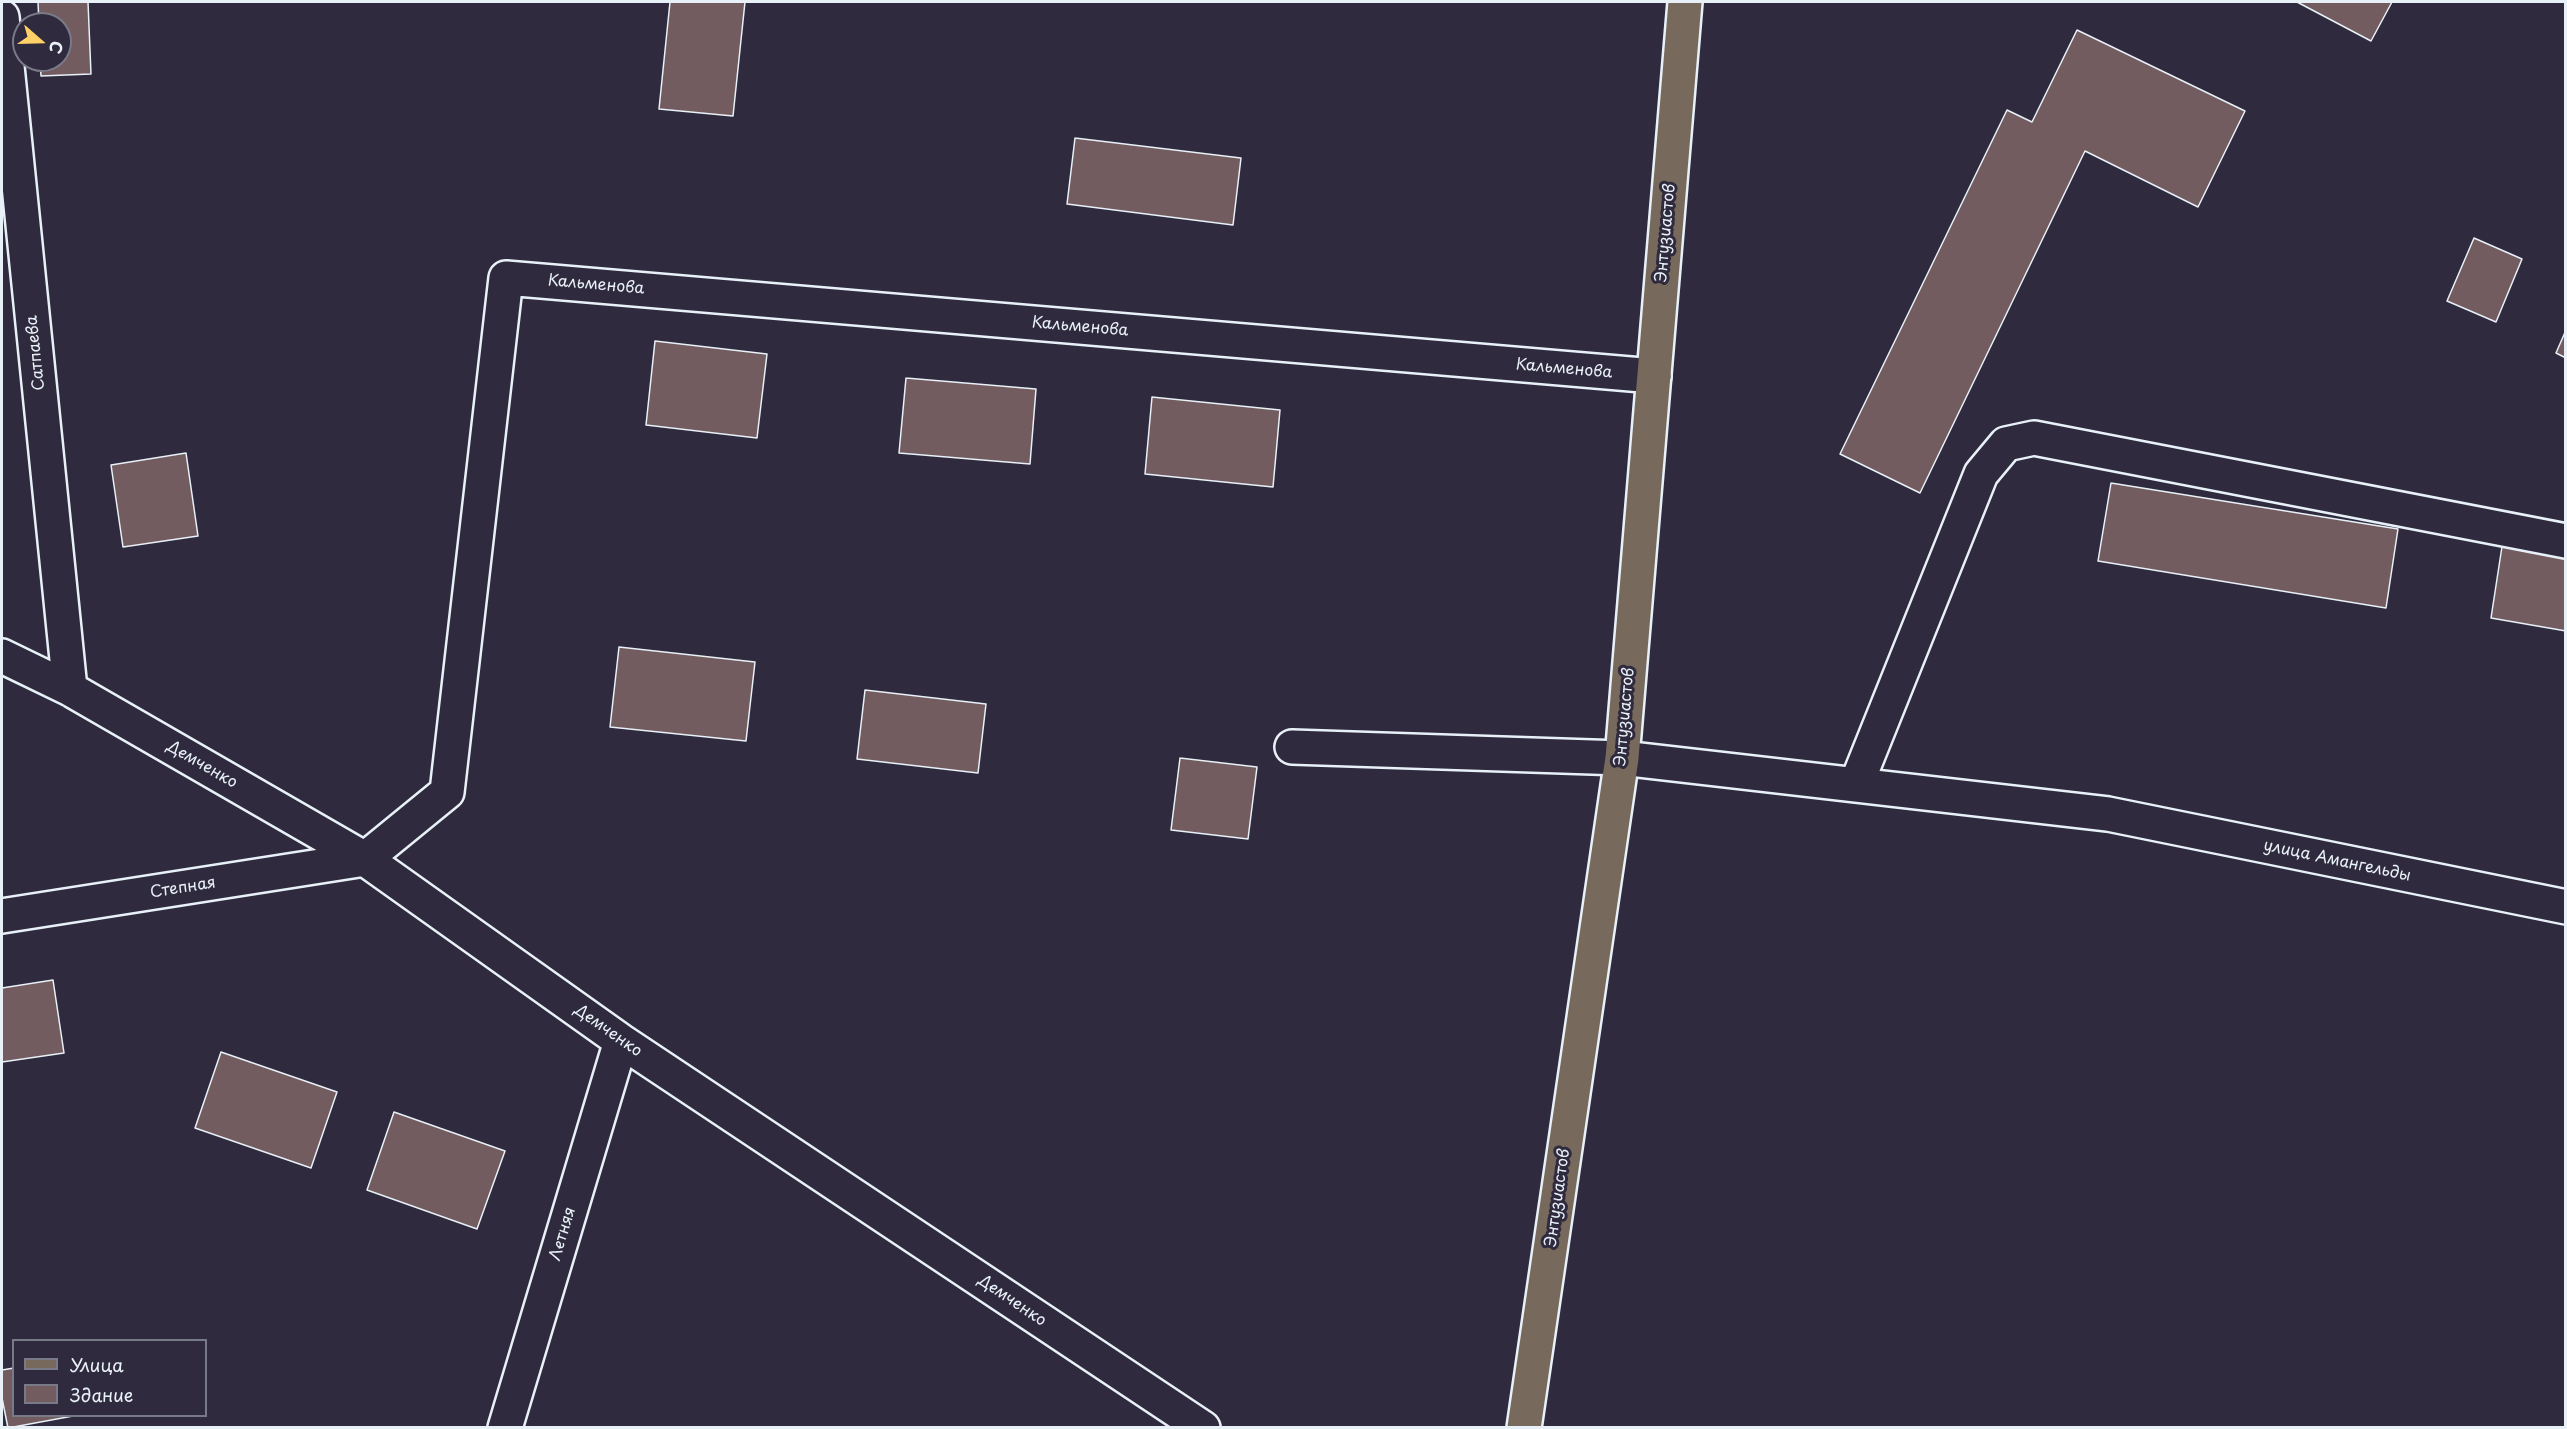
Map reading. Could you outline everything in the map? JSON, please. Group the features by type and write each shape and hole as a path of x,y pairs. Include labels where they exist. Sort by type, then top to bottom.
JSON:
{"main road":[{"name":"Энтузиастов","path":"1524,1428 1622,758 1685,2"}],"street":[{"name":"Сатпаева","path":"2,16 70,689"},
{"name":"Кальменова","path":"365,860 447,792 506,278 1654,376"},
{"path":"1856,785 1981,474 2006,444 2034,438 2565,541"},
{"name":"Демченко","path":"2,656 70,689 365,860 621,1041 1203,1428"},
{"name":"улица Амангельды","path":"1292,747 1622,758 2108,814 2565,907"},
{"name":"Степная","path":"2,916 365,860"},
{"name":"Летняя","path":"505,1428 621,1041"}],"building":[{"path":"38,2 88,2 91,74 41,76 41,72 72,72 72,12 38,12"},
{"path":"670,2 745,2 733,116 659,109"},
{"path":"2297,2 2392,2 2371,41"},
{"path":"2077,30 2245,111 2198,207 2085,151 1920,493 1840,454 2007,110 2032,122"},
{"path":"1075,138 1241,158 1233,225 1067,204"},
{"path":"2474,238 2522,259 2496,322 2447,301"},
{"path":"2566,330 2566,358 2556,353"},
{"path":"655,341 767,354 757,438 646,425"},
{"path":"906,378 1036,389 1030,464 899,453"},
{"path":"1152,397 1280,410 1273,487 1145,474"},
{"path":"186,453 198,536 123,547 111,465"},
{"path":"2111,483 2398,529 2386,608 2098,561"},
{"path":"2503,540 2566,550 2566,631 2491,618"},
{"path":"619,647 755,662 746,741 610,727"},
{"path":"865,690 986,704 978,773 857,759"},
{"path":"1180,758 1257,767 1248,839 1171,830"},
{"path":"53,980 64,1053 2,1062 2,988"},
{"path":"221,1052 337,1092 311,1168 195,1128"},
{"path":"394,1112 505,1151 477,1229 367,1190"},
{"path":"12,1368 12,1417 68,1417 8,1428 2,1398 2,1370"}]}
